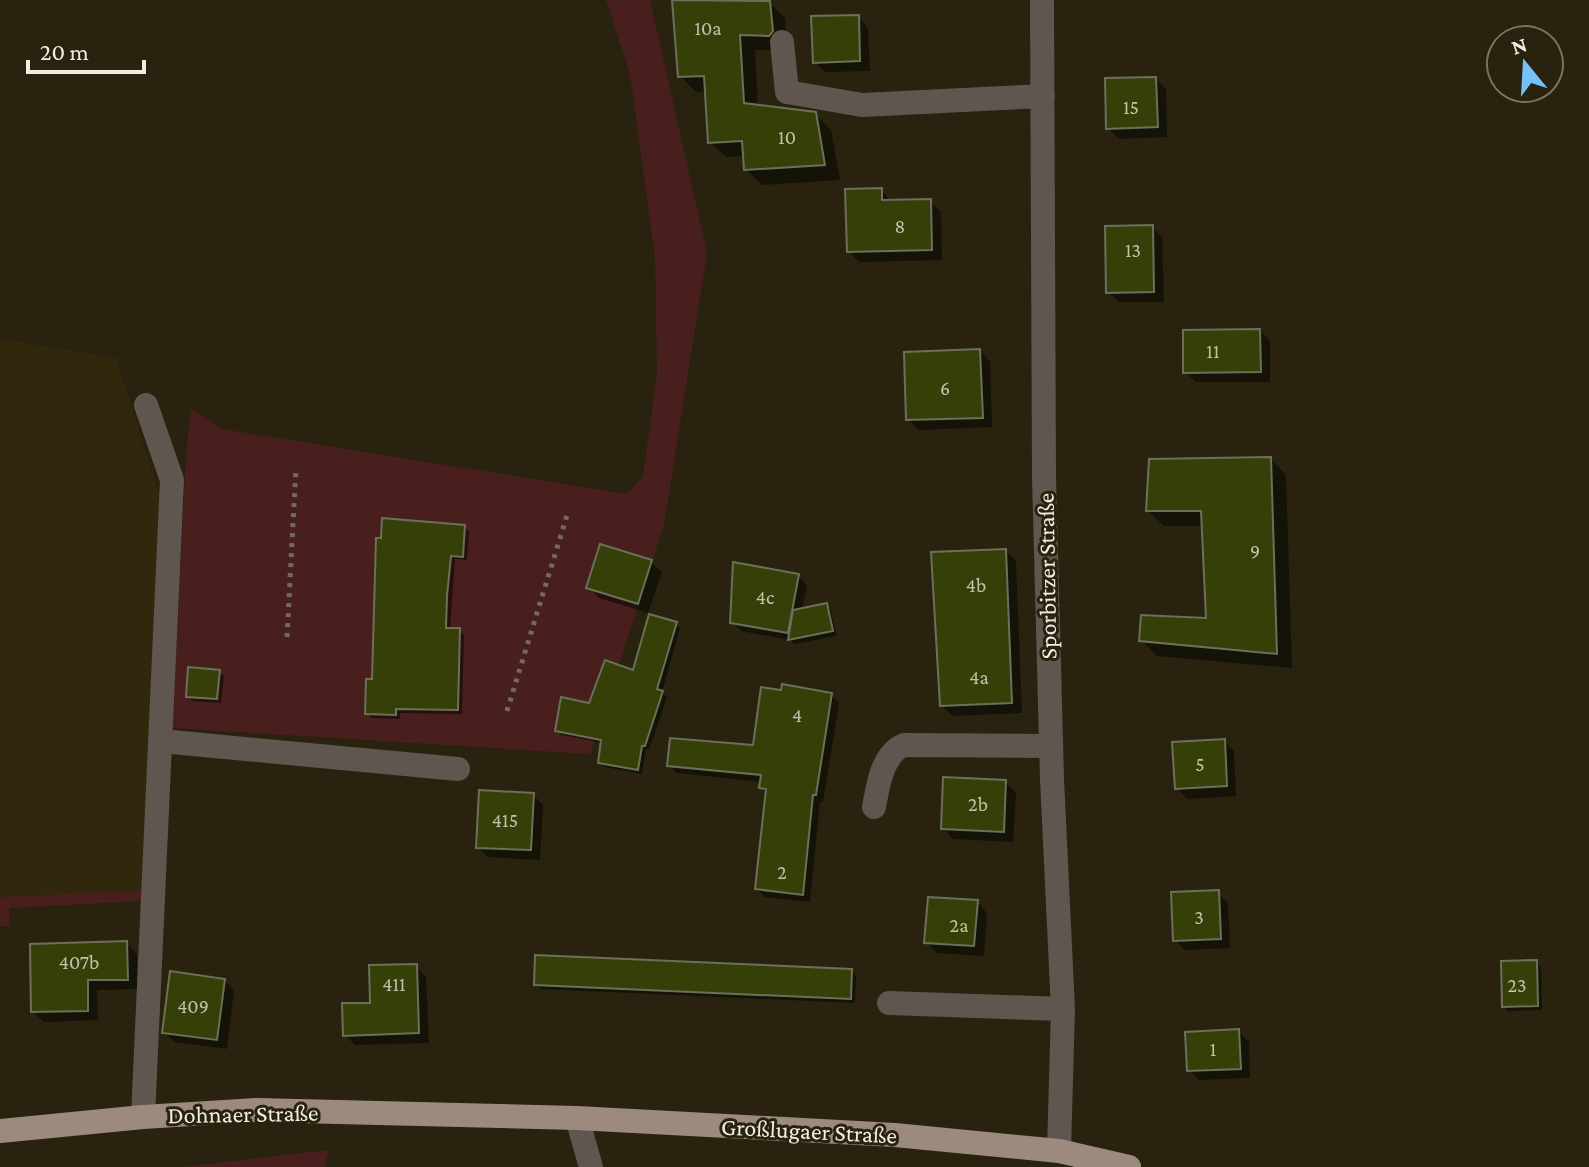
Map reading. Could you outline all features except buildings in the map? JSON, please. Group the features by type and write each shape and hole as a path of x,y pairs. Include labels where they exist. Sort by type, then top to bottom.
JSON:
{"main road":[{"name":"Dohnaer Straße","path":"0,1131 257,1110 486,1116"},
{"name":"Großlugaer Straße","path":"486,1116 895,1135 1059,1151 1129,1167"}],"street":[{"name":"Sporbitzer Straße","path":"1042,0 1044,477 1051,746 1063,1009 1059,1151"},
{"path":"782,42 787,92 862,105 1043,96"},
{"path":"143,1117 172,480 146,405"},
{"path":"161,741 458,769"},
{"path":"874,807 879,782 890,756 894,749 904,745 1051,746"},
{"path":"889,1003 1063,1009"},
{"path":"577,1118 591,1167"}],"path":[{"path":"287,637 296,467"},
{"path":"507,711 568,512"}],"shaded area":[{"path":"606,0 650,0 707,253 664,525 590,754 172,728 191,409 222,429 626,494 643,477 657,372 655,257 630,74"},
{"path":"0,339 116,358 163,506 144,890 0,897"},
{"path":"144,890 142,901 9,908 9,926 0,926 0,897"},
{"path":"329,1150 324,1167 181,1167"}]}
